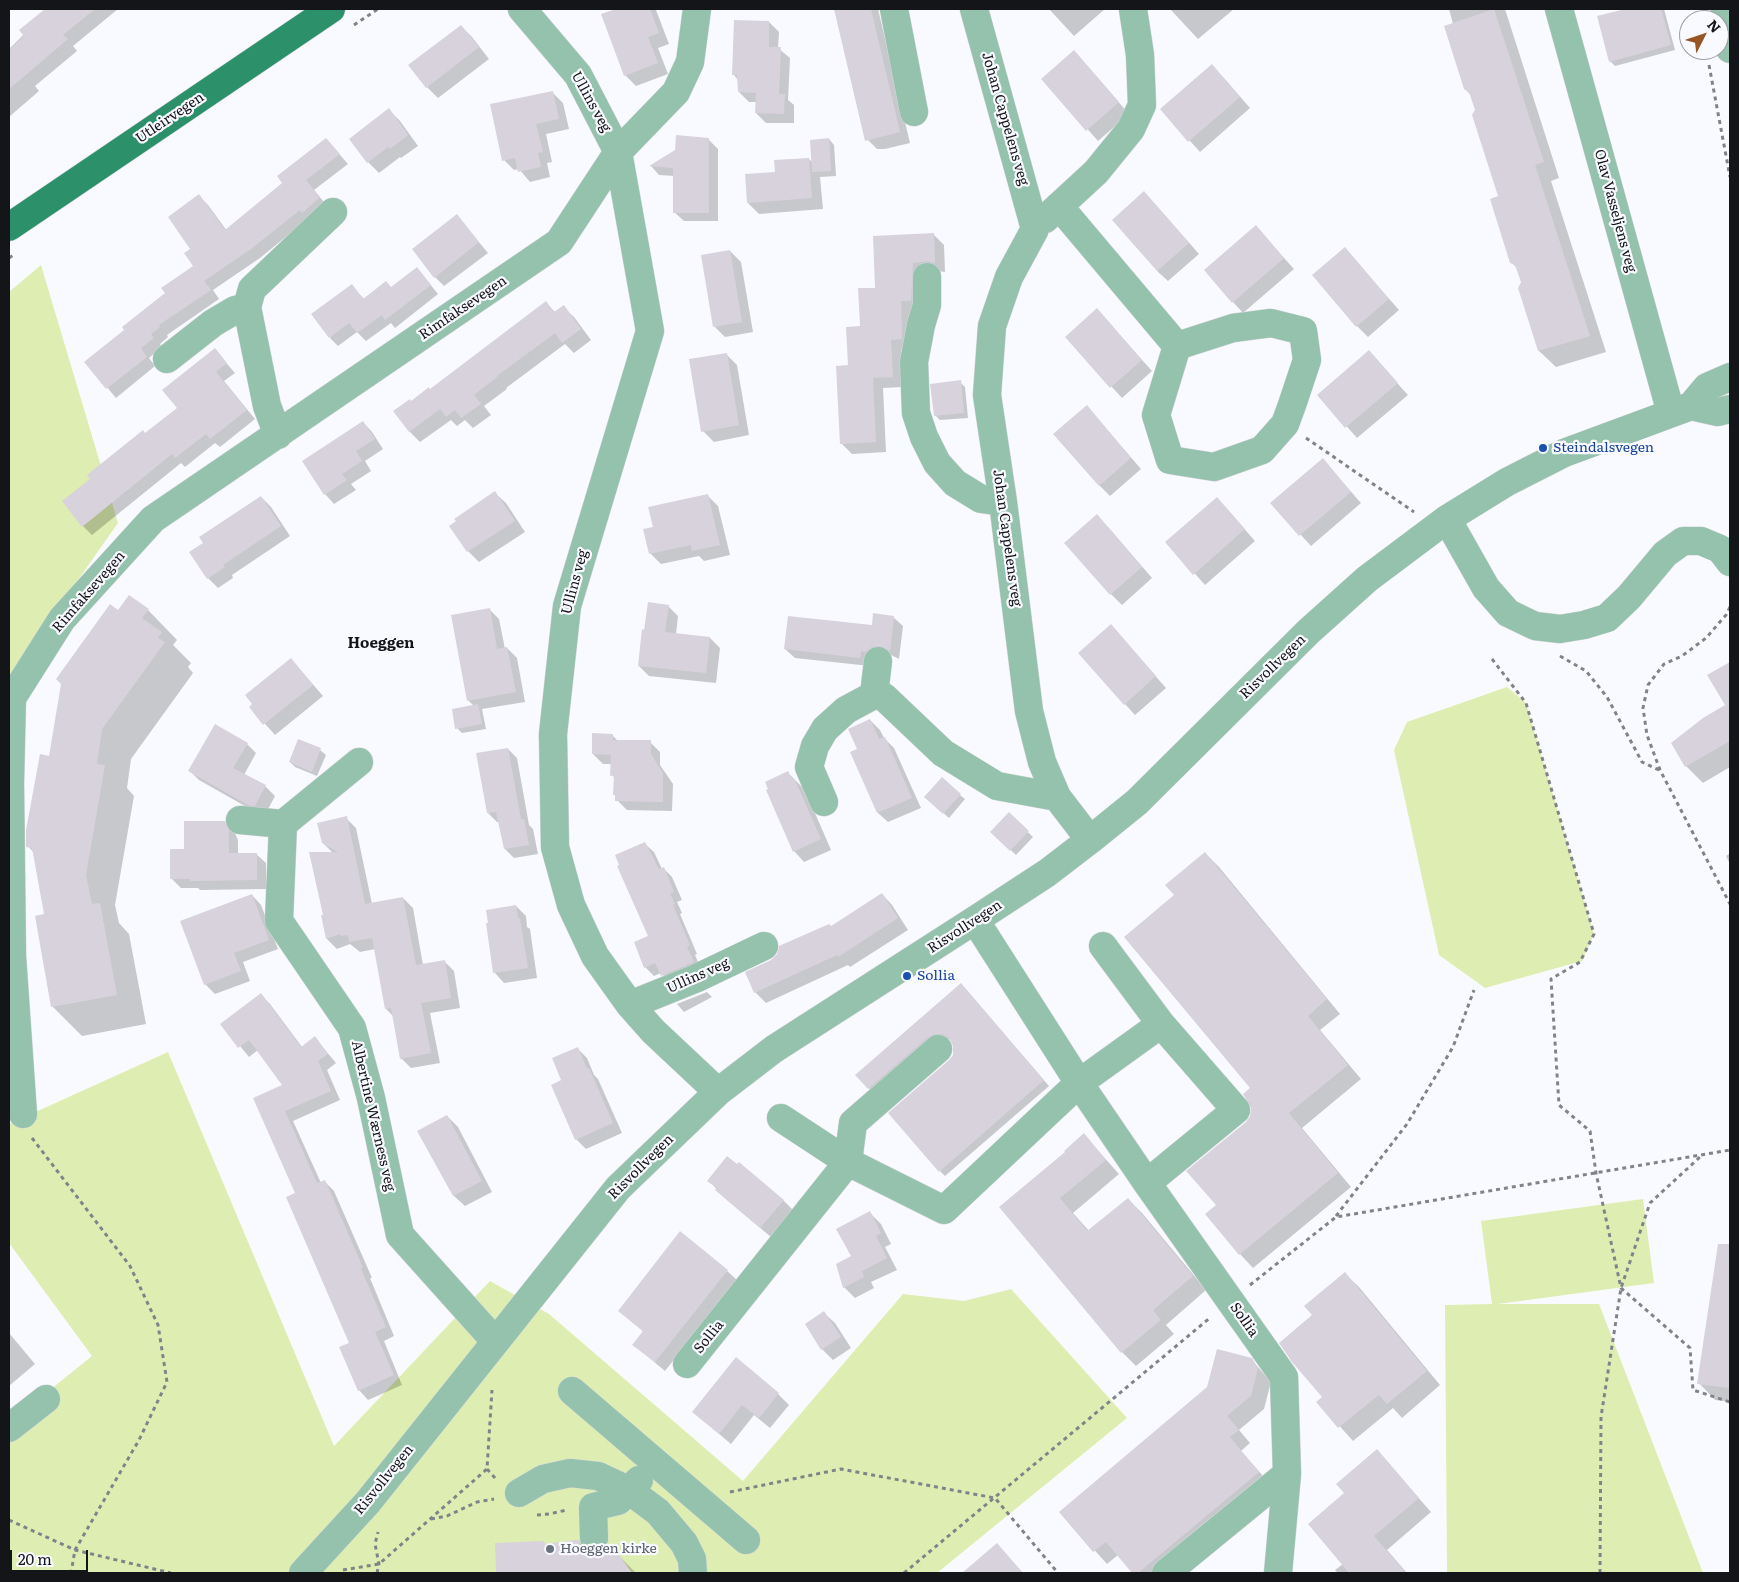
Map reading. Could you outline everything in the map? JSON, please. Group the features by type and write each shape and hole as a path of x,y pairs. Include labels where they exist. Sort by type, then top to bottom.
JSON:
{"main road":[{"name":"Utleirvegen","path":"9,227 330,9"}],"street":[{"name":"Ullins veg","path":"522,9 578,74 618,152 650,331 567,606 553,734 554,847 571,905 596,956 630,1005 653,1031 718,1092"},
{"name":"Ullins veg","path":"618,152 676,92 690,62 697,9"},
{"path":"894,9 914,112"},
{"name":"Johan Cappelens veg","path":"974,9 1035,229"},
{"name":"Johan Cappelens veg","path":"1090,840 1057,797 1042,762 1029,711 1003,502 987,395 992,326 1009,277 1035,229 1096,172 1131,130 1142,105 1140,55 1133,9"},
{"name":"Olav Vasseljens veg","path":"1559,9 1681,410"},
{"name":"Rimfaksevegen","path":"23,1114 12,956 10,783 12,698 62,618 153,520 559,242 618,152"},
{"path":"1059,206 1177,346"},
{"path":"278,435 267,406 247,306 252,290 333,212"},
{"path":"927,277 927,306 921,325 914,362 916,413 924,437 937,463 955,483 981,499 1003,502"},
{"path":"167,360 212,323 235,310 247,306"},
{"path":"1271,323 1303,331 1307,360 1285,424 1262,450 1214,468 1170,460 1156,415 1177,346 1233,328 1271,323"},
{"path":"1681,410 1706,387 1730,377"},
{"path":"1681,410 1718,412 1730,409"},
{"name":"Risvollvegen","path":"303,1573 368,1502 618,1188 718,1092 774,1049 976,920 1047,873 1090,840 1136,802 1308,632 1367,579 1441,523 1507,482 1564,453 1681,410"},
{"path":"1441,523 1486,588 1508,613 1536,626 1560,629 1584,625 1606,618 1629,597 1665,554 1683,541 1701,541 1720,549 1730,562"},
{"path":"874,695 878,661"},
{"path":"824,802 809,767 815,746 826,729 846,710 874,695 884,697 943,753 997,786 1057,797"},
{"path":"240,820 283,824 359,762"},
{"name":"Albertine Wærness veg","path":"283,824 279,921 352,1028 371,1098 400,1235 495,1341"},
{"name":"Sollia","path":"976,920 1079,1084 1284,1376 1287,1474 1278,1573"},
{"name":"Ullins veg","path":"630,1005 697,978 764,946"},
{"path":"1103,946 1161,1024 1236,1110 1147,1183"},
{"path":"781,1118 848,1162 944,1210 1079,1084 1161,1024"},
{"path":"848,1162 854,1123 938,1049"},
{"name":"Sollia","path":"687,1364 848,1162"},
{"path":"572,1391 746,1540"},
{"path":"9,1428 46,1399"},
{"path":"594,1538 593,1507 618,1501 630,1491 655,1462"},
{"path":"510,1488 570,1473 598,1476 630,1491 658,1512 684,1543 692,1559 693,1573"},
{"path":"1166,1573 1287,1474"},
{"path":"684,1543 707,1507"}],"path":[{"path":"1719,60 1730,176"},
{"path":"1285,424 1441,523"},
{"path":"1730,607 1726,615 1706,638 1682,656 1664,664 1648,685 1643,708 1647,735 1660,770 1730,904"},
{"path":"1558,655 1586,671 1607,697 1642,762 1660,770"},
{"path":"1492,658 1526,704 1594,934 1580,962 1551,979 1559,1105 1590,1131 1596,1173 1621,1288 1690,1348 1693,1390 1730,1402"},
{"path":"1336,1217 1407,1124 1453,1047 1474,990"},
{"path":"23,1114 27,1133 130,1266 158,1326 167,1382 140,1440 75,1550 71,1573"},
{"path":"1596,1173 1730,1150"},
{"path":"1600,1573 1600,1418 1621,1288 1650,1203 1701,1156"},
{"path":"335,1571 379,1564 486,1469 495,1341"},
{"path":"429,1520 448,1516 510,1488 486,1469"},
{"path":"707,1507 718,1494 841,1469 995,1498 1058,1573"},
{"path":"368,1502 380,1522 376,1544 379,1564 377,1573"},
{"path":"9,1520 75,1550 171,1573"}],"green space":[{"path":"41,265 118,523 9,678 9,292"},
{"path":"1507,687 1526,703 1594,934 1582,961 1485,988 1439,955 1394,750 1407,722"},
{"path":"168,1052 334,1446 490,1281 549,1314 743,1481 903,1294 964,1301 1011,1289 1127,1418 937,1573 9,1573 9,1423 92,1356 9,1243 9,1124"},
{"path":"1643,1199 1654,1283 1498,1304 1599,1304 1703,1573 1447,1573 1445,1305 1492,1304 1481,1221"}],"building":[{"path":"45,9 95,9 63,35 68,39 9,89 9,50 24,36 19,30"},
{"path":"616,9 650,9 659,33 648,37 658,63 624,76 601,14"},
{"path":"834,9 871,9 900,132 865,141"},
{"path":"1494,9 1544,162 1535,165 1590,336 1538,351 1518,288 1521,282 1515,265 1510,263 1490,199 1498,196 1472,115 1475,110 1469,92 1464,89 1444,26"},
{"path":"1625,9 1661,9 1671,45 1609,62 1597,16"},
{"path":"734,20 769,21 769,47 781,47 779,94 785,94 784,114 755,113 756,93 738,92 737,75 732,75"},
{"path":"461,25 479,47 426,88 408,65"},
{"path":"1074,50 1119,102 1086,131 1041,79"},
{"path":"1212,64 1240,97 1188,142 1160,109"},
{"path":"553,91 559,119 536,124 543,152 538,153 541,167 518,172 515,158 502,161 490,104"},
{"path":"389,108 408,135 367,163 349,139"},
{"path":"676,135 709,138 709,213 673,213 673,168 649,166 675,150"},
{"path":"326,138 340,154 306,180 320,197 302,213 300,210 251,249 204,281 211,290 159,325 160,327 151,334 154,338 141,348 147,357 106,389 84,362 124,330 122,327 165,293 161,288 193,266 184,253 190,249 168,217 199,194 225,230 282,183 277,176"},
{"path":"829,138 831,171 812,172 810,140"},
{"path":"809,158 812,198 747,203 745,174 775,172 774,160"},
{"path":"1144,191 1189,243 1157,271 1112,220"},
{"path":"457,214 479,242 434,278 412,249"},
{"path":"1256,225 1284,258 1232,303 1204,270"},
{"path":"934,233 935,263 927,261 913,263 911,301 901,301 902,339 891,340 893,377 873,378 876,442 840,444 836,366 848,365 846,327 860,326 858,288 875,288 873,236"},
{"path":"1345,247 1389,299 1356,327 1312,275"},
{"path":"730,250 742,322 713,327 701,255"},
{"path":"417,267 431,285 385,320 382,315 357,333 349,323 329,338 311,314 352,284 363,299 386,281 391,287"},
{"path":"546,301 554,312 564,305 581,329 562,343 555,333 497,376 474,395 481,404 461,418 455,410 446,417 440,409 409,432 393,411 410,399 411,401 429,387 430,389"},
{"path":"1097,308 1142,360 1110,388 1065,337"},
{"path":"215,348 227,363 216,372 247,410 210,439 206,434 175,458 172,454 82,527 62,501 90,479 87,475 143,430 145,433 177,408 162,390"},
{"path":"1369,350 1398,383 1345,428 1317,395"},
{"path":"727,353 739,425 701,432 689,359"},
{"path":"961,380 964,413 934,416 930,384"},
{"path":"1087,405 1131,458 1099,486 1053,434"},
{"path":"363,421 375,439 356,451 362,461 342,474 347,480 324,495 302,461"},
{"path":"1323,458 1351,492 1299,536 1270,503"},
{"path":"495,491 515,521 467,552 449,526 456,521 454,519"},
{"path":"708,494 720,545 692,551 691,545 649,554 643,529 653,527 648,507"},
{"path":"261,496 281,526 223,565 225,567 207,579 189,552 203,543 199,537"},
{"path":"1217,497 1245,529 1193,575 1165,542"},
{"path":"1097,514 1142,567 1110,595 1064,543"},
{"path":"129,595 149,609 142,618 162,632 158,638 165,642 102,729 97,764 105,765 86,875 92,904 100,903 117,995 51,1007 35,916 44,914 32,848 26,847 26,830 40,754 49,756 61,684 56,679 110,604 118,610"},
{"path":"648,602 669,605 665,632 710,637 706,673 638,666 642,629 644,630"},
{"path":"490,608 497,649 507,647 516,692 467,701 451,615"},
{"path":"873,613 894,616 890,651 880,646 872,647 865,652 861,651 860,658 784,649 788,616 872,625"},
{"path":"1111,624 1156,676 1124,705 1078,653"},
{"path":"291,658 313,685 263,725 249,707 252,704 245,695"},
{"path":"1730,662 1730,741 1685,767 1671,743 1703,718 1725,705 1707,675"},
{"path":"478,704 482,724 455,729 452,709"},
{"path":"870,719 879,739 885,737 912,798 877,813 850,752 857,749 848,729"},
{"path":"215,724 248,743 233,768 266,785 255,806 248,805 188,771"},
{"path":"592,733 613,734 613,740 651,740 651,754 663,773 663,802 615,801 615,795 613,795 614,775 610,776 611,755 592,754"},
{"path":"298,739 321,748 312,772 289,762"},
{"path":"508,748 521,819 524,819 529,845 504,849 496,812 487,813 476,753"},
{"path":"788,771 792,779 794,778 821,839 793,852 766,790 768,789 765,782"},
{"path":"942,777 961,794 943,814 924,797"},
{"path":"1009,812 1029,831 1010,851 990,832"},
{"path":"347,816 365,904 403,897 416,965 445,960 451,998 421,1003 431,1053 400,1059 391,1008 385,1009 372,938 349,942 348,935 341,936 340,934 326,939 321,915 323,915 309,852 338,852 322,843 317,823"},
{"path":"184,821 225,821 229,830 229,853 257,853 257,880 190,881 190,879 170,879 170,849 184,849"},
{"path":"645,842 659,869 664,867 674,892 670,894 675,904 673,905 690,945 687,947 694,962 661,976 655,963 644,968 634,942 648,936 617,866 619,865 615,855"},
{"path":"1205,852 1327,999 1308,1016 1348,1065 1289,1113 1338,1173 1239,1255 1205,1214 1216,1205 1186,1171 1246,1122 1250,1116 1251,1108 1243,1094 1250,1088 1124,937 1174,895 1165,885"},
{"path":"882,893 898,918 838,957 837,955 754,993 745,972 771,960 777,954 779,946 829,924 831,926"},
{"path":"252,894 269,940 234,953 241,971 204,985 180,921"},
{"path":"516,905 528,968 493,973 486,910"},
{"path":"961,983 1044,1080 939,1172 888,1113 949,1060 953,1055 953,1046 949,1038 943,1034 935,1034 928,1037 868,1089 855,1075"},
{"path":"261,993 301,1047 315,1036 328,1054 318,1061 331,1091 285,1111 317,1183 325,1180 386,1327 375,1332 394,1375 358,1391 339,1347 349,1343 286,1197 295,1193 253,1098 282,1085 249,1040 238,1048 220,1024"},
{"path":"578,1047 613,1123 575,1140 551,1085 561,1080 552,1058"},
{"path":"447,1115 482,1181 453,1196 417,1131"},
{"path":"1084,1133 1106,1160 1060,1198 1087,1231 1128,1198 1193,1276 1153,1310 1161,1320 1121,1353 999,1207 1065,1152"},
{"path":"727,1156 737,1164 739,1162 784,1200 760,1228 707,1181"},
{"path":"870,1211 881,1233 876,1236 887,1258 862,1271 864,1277 843,1288 836,1264 851,1256 836,1229"},
{"path":"680,1231 728,1270 655,1362 632,1345 643,1331 618,1311"},
{"path":"1718,1244 1730,1244 1730,1388 1697,1384"},
{"path":"1345,1272 1427,1371 1387,1404 1379,1395 1338,1428 1316,1402 1322,1397 1292,1362 1279,1343 1312,1315 1304,1306"},
{"path":"824,1311 841,1337 821,1350 805,1324"},
{"path":"1217,1349 1252,1358 1258,1368 1251,1396 1227,1416 1239,1430 1230,1437 1259,1472 1138,1573 1132,1573 1106,1542 1093,1552 1059,1512 1207,1387"},
{"path":"736,1357 779,1393 759,1418 742,1405 719,1434 692,1412"},
{"path":"1377,1449 1419,1498 1374,1536 1406,1573 1349,1573 1308,1524 1344,1493 1336,1484"},
{"name":"Hoeggen kirke","path":"579,1540 581,1547 587,1552 595,1554 606,1548 606,1553 617,1552 632,1573 496,1573 495,1543 544,1541 545,1544"},
{"path":"997,1543 1023,1573 962,1573"}],"place":[{"name":"Steindalsvegen","path":"1543,448"},
{"name":"Sollia","path":"907,976"},
{"name":"Hoeggen kirke","path":"550,1549"}],"district":[{"name":"Hoeggen","path":"381,644"}]}
